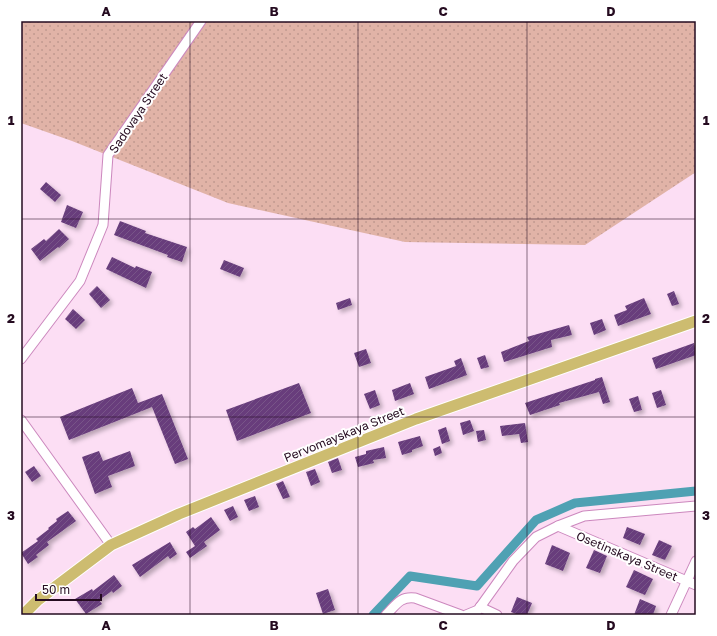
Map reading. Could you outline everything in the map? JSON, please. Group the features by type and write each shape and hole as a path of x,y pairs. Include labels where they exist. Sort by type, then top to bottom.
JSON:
{"main road":[{"name":"Pervomayskaya Street","path":"23,615 38,600 111,545 179,514 416,419 696,320"}],"street":[{"name":"Sadovaya Street","path":"21,359 80,281 103,226 108,155 201,21"},
{"path":"21,420 111,545"},
{"path":"466,615 478,610 513,561 536,537 558,526 584,516 696,506"},
{"name":"Osetinskaya Street","path":"558,526 696,585"},
{"path":"671,615 696,561"},
{"path":"386,615 401,600 409,598 415,598 461,615"},
{"path":"480,607 497,615"}],"shaded area":[{"path":"21,21 696,21 696,172 585,245 405,242 228,203 72,141 21,123"}],"building":[{"path":"46,182 61,195 55,202 40,189"},
{"path":"67,205 83,212 76,228 61,222"},
{"path":"120,221 146,231 145,233 187,247 182,262 167,257 168,255 114,235"},
{"path":"59,229 69,239 40,261 31,249 44,239 46,241"},
{"path":"112,257 135,268 136,266 152,272 146,288 106,269"},
{"path":"224,260 244,268 240,277 220,269"},
{"path":"97,286 110,300 101,308 89,294"},
{"path":"674,291 679,304 672,306 667,294"},
{"path":"350,298 352,305 338,310 336,303"},
{"path":"644,298 651,314 618,326 614,315 627,310 625,306"},
{"path":"73,309 85,320 76,329 65,319"},
{"path":"602,319 606,330 594,335 590,323"},
{"path":"569,325 572,335 551,340 552,347 504,362 501,352 529,341 527,337"},
{"path":"694,343 696,355 656,369 652,358"},
{"path":"366,349 371,363 359,367 354,353"},
{"path":"485,355 489,367 481,369 477,358"},
{"path":"461,358 467,375 429,389 425,377 456,366 454,361"},
{"path":"602,377 610,402 603,404 599,392 559,403 560,405 530,415 525,403"},
{"path":"299,383 311,413 237,441 226,410"},
{"path":"410,383 414,394 395,401 392,390"},
{"path":"132,388 138,403 162,394 188,459 175,464 152,407 69,440 60,417"},
{"path":"375,390 380,405 370,409 364,394"},
{"path":"661,390 666,405 657,408 652,393"},
{"path":"638,396 642,410 634,412 629,399"},
{"path":"470,420 474,431 463,435 460,423"},
{"path":"525,423 528,442 521,443 519,434 502,436 500,426"},
{"path":"446,427 450,441 442,444 438,430"},
{"path":"484,430 486,440 478,442 476,431"},
{"path":"420,436 423,446 402,455 398,442"},
{"path":"440,446 442,453 435,456 433,449"},
{"path":"384,447 386,458 373,460 374,463 358,467 355,457 366,454 366,451"},
{"path":"99,451 103,461 130,451 135,466 108,476 112,487 95,494 82,457"},
{"path":"338,458 342,470 332,473 328,462"},
{"path":"34,466 41,476 32,482 25,472"},
{"path":"315,469 320,482 311,486 306,472"},
{"path":"283,481 290,497 283,499 276,484"},
{"path":"255,496 259,507 249,511 244,500"},
{"path":"233,506 238,517 230,521 224,510"},
{"path":"68,511 76,521 47,542 49,545 36,555 38,557 28,564 21,553 38,541 36,539 57,521 56,519"},
{"path":"211,517 220,530 204,542 207,546 190,558 186,552 195,546 186,532 193,527 195,529"},
{"path":"627,527 645,534 640,545 623,538"},
{"path":"659,540 672,546 665,560 652,555"},
{"path":"170,542 177,554 170,559 168,556 140,577 132,565"},
{"path":"552,545 570,553 563,571 545,564"},
{"path":"594,550 607,556 600,573 586,568"},
{"path":"634,570 653,579 645,595 626,587"},
{"path":"114,575 122,586 113,593 112,591 99,600 102,604 86,614 75,599 92,589 93,591"},
{"path":"328,589 335,610 323,614 316,593"},
{"path":"517,597 532,603 527,615 519,615 511,612"},
{"path":"640,599 656,606 653,615 634,615"}],"waterway":[{"path":"373,615 410,576 477,586 536,520 575,503 696,491"}]}
